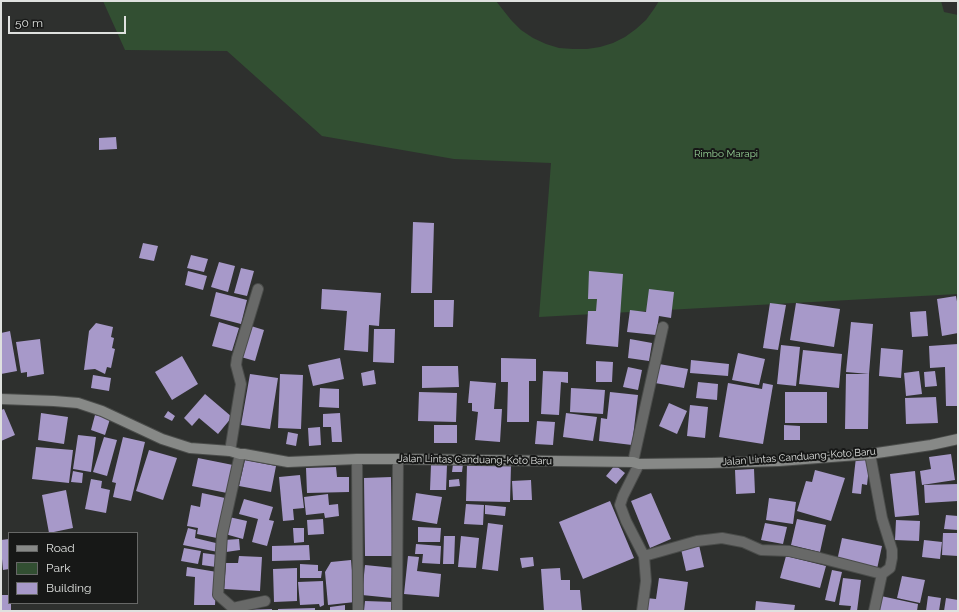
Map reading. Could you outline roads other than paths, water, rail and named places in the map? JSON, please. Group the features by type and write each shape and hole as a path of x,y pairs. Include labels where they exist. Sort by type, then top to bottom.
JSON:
{"main road":[{"name":"Jalan Lintas Canduang-Koto Baru","path":"1,399 54,400 78,403 102,411 162,439 190,448 244,454 288,462 357,459 636,463 778,461 870,454 931,445 958,439"}],"street":[{"path":"258,289 236,358 236,365 241,384 235,453 222,535 218,595 232,608 265,601"},
{"path":"642,611 646,582 644,556 626,521 620,505 622,496 636,463 663,327"},
{"path":"870,454 882,518 892,550 890,568 882,574 874,611"},
{"path":"357,459 358,611"},
{"path":"397,611 398,459"},
{"path":"644,556 697,541 722,538 744,542 761,550 789,551 882,574"}],"park label":[{"name":"Rimbo Marapi","path":"726,154"}]}
